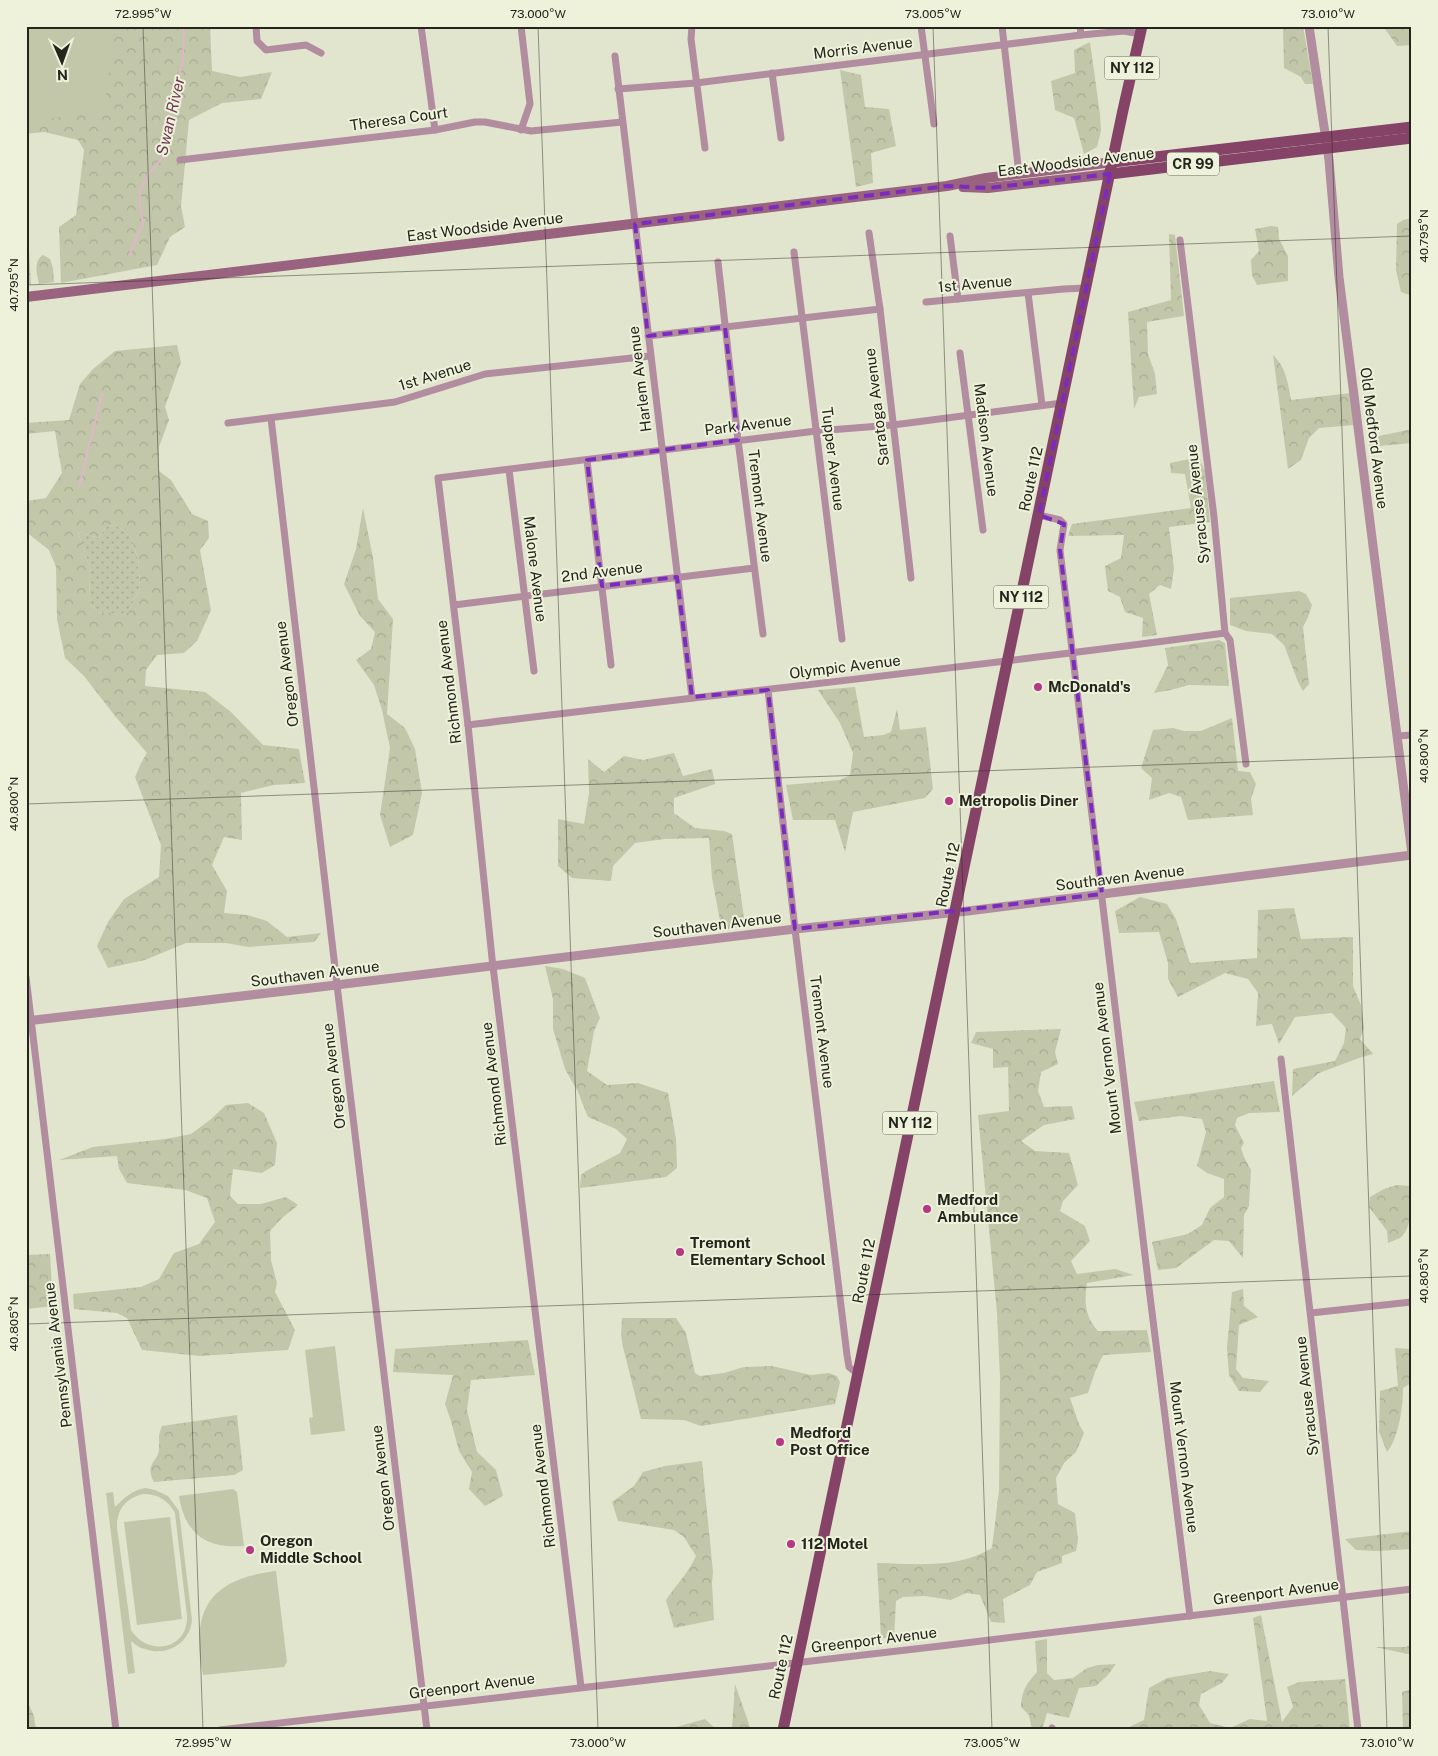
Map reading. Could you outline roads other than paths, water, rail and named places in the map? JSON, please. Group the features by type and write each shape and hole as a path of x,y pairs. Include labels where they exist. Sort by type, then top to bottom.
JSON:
{"main road":[{"name":"Route 112","path":"783,1730 1141,30"},
{"name":"CR 99","path":"1327,142 1376,130 1412,126"},
{"name":"CR 99","path":"1327,142 1412,138"},
{"name":"East Woodside Avenue","path":"947,186 988,188 1111,168 1327,142"},
{"name":"East Woodside Avenue","path":"26,297 947,186 1018,174 1111,168"}],"street":[{"path":"256,26 257,41 266,50 306,45 321,53"},
{"path":"421,26 435,130"},
{"path":"521,26 530,104 521,130"},
{"path":"692,26 691,38 705,148"},
{"path":"921,26 934,124"},
{"path":"1002,26 1018,174"},
{"path":"1080,26 1081,35"},
{"name":"Old Medford Avenue","path":"1309,26 1327,142 1339,277 1412,855"},
{"name":"Morris Avenue","path":"618,89 696,83 1081,35 1141,30"},
{"name":"Harlem Avenue","path":"615,56 692,697"},
{"path":"772,73 781,138"},
{"name":"Theresa Court","path":"180,160 435,130 475,122 485,122 531,131 622,122"},
{"name":"Saratoga Avenue","path":"869,233 880,309 911,578"},
{"path":"950,236 958,299"},
{"name":"Syracuse Avenue","path":"1180,240 1214,517 1225,633 1230,640 1246,764"},
{"name":"Tupper Avenue","path":"794,252 842,639"},
{"name":"Tremont Avenue","path":"718,262 738,440 763,634"},
{"name":"1st Avenue","path":"926,302 1086,288"},
{"path":"1028,293 1042,405"},
{"path":"648,336 880,309"},
{"name":"Madison Avenue","path":"960,353 983,530"},
{"name":"1st Avenue","path":"228,423 395,402 485,374 650,356"},
{"name":"Park Avenue","path":"438,478 738,440 894,425 1062,403"},
{"name":"Oregon Avenue","path":"271,418 427,1730"},
{"path":"587,460 611,665"},
{"name":"Malone Avenue","path":"509,470 534,671"},
{"name":"Richmond Avenue","path":"438,478 468,725 493,966 581,1687"},
{"name":"Mount Vernon Avenue","path":"1039,515 1060,520 1064,524 1060,550 1190,1616"},
{"name":"2nd Avenue","path":"454,605 754,568"},
{"name":"Olympic Avenue","path":"468,725 692,697 1008,662 1225,633"},
{"name":"Tremont Avenue","path":"768,690 847,1355 849,1367 858,1374"},
{"path":"1397,736 1412,735"},
{"name":"Southaven Avenue","path":"29,1021 795,929 955,912 1412,855"},
{"name":"Pennsylvania Avenue","path":"26,978 29,1021 116,1730"},
{"name":"Syracuse Avenue","path":"1281,1059 1358,1730"},
{"path":"1311,1313 1411,1302"},
{"name":"Greenport Avenue","path":"220,1730 1412,1589"}],"waterway":[{"name":"Swan River","path":"129,256 143,223 140,190 148,175 164,156 169,108 183,61 184,26"},
{"name":"Swan River","path":"79,487 102,394"}],"place":[{"name":"McDonald's","path":"1038,687"},
{"name":"Metropolis Diner","path":"949,801"},
{"name":"Medford Ambulance","path":"927,1209"},
{"name":"Tremont Elementary School","path":"680,1252"},
{"name":"Medford Post Office","path":"780,1442"},
{"name":"112 Motel","path":"791,1544"},
{"name":"Oregon Middle School","path":"250,1550"}]}
